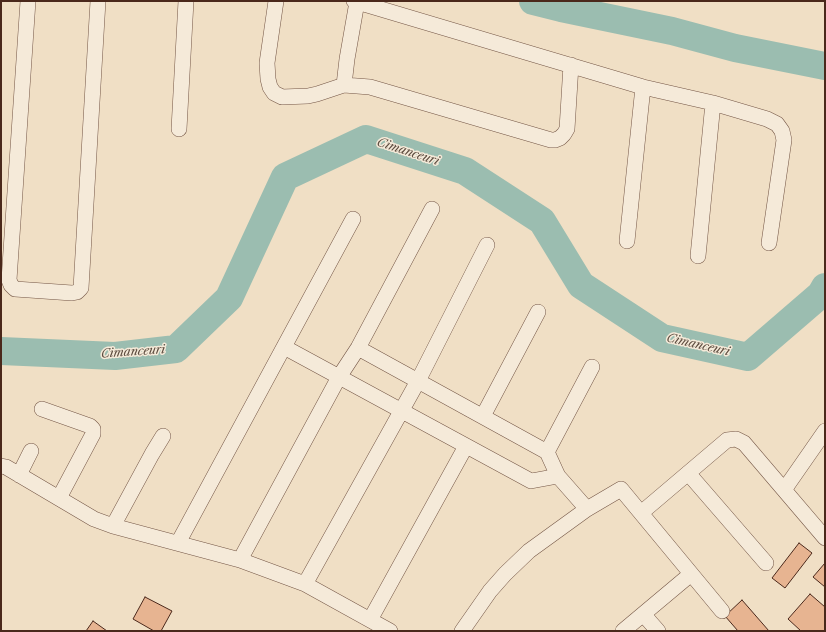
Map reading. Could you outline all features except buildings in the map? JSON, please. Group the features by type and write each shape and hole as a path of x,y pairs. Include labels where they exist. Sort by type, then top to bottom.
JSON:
{"street":[{"path":"28,1 8,280 11,286 16,289 72,293 77,292 80,288 98,1"},
{"path":"179,129 186,1"},
{"path":"276,1 267,63 270,87 274,93 282,97 308,96 344,85 370,87 543,138 555,140 560,138 567,128 571,66"},
{"path":"344,85 355,1 643,88 713,103 767,119 777,124 782,131 784,140 770,243"},
{"path":"627,241 643,88"},
{"path":"698,256 713,103"},
{"path":"240,560 339,377 358,348 432,209"},
{"path":"178,543 353,219"},
{"path":"305,584 402,411 487,245"},
{"path":"483,416 538,312"},
{"path":"284,347 531,481 558,476"},
{"path":"358,348 547,452 558,476 587,509"},
{"path":"547,452 592,367"},
{"path":"42,409 90,426 93,429 92,434 59,498"},
{"path":"784,490 825,431"},
{"path":"113,526 163,436"},
{"path":"641,513 727,440 736,439 744,443 825,538"},
{"path":"370,620 466,446"},
{"path":"19,475 31,450"},
{"path":"1,466 6,467 94,519 113,526 240,560 305,584 390,631"},
{"path":"688,473 766,563"},
{"path":"462,631 490,591 529,551 587,509 621,489 722,610"},
{"path":"623,631 692,574"},
{"path":"643,614 658,631"}],"waterway":[{"name":"Cimanceuri","path":"533,1 672,31 735,48 825,66"},
{"name":"Cimanceuri","path":"1,351 115,356 176,349 229,298 285,177 366,139 465,171 542,221 581,285 662,338 748,357 821,294 825,287"}]}
